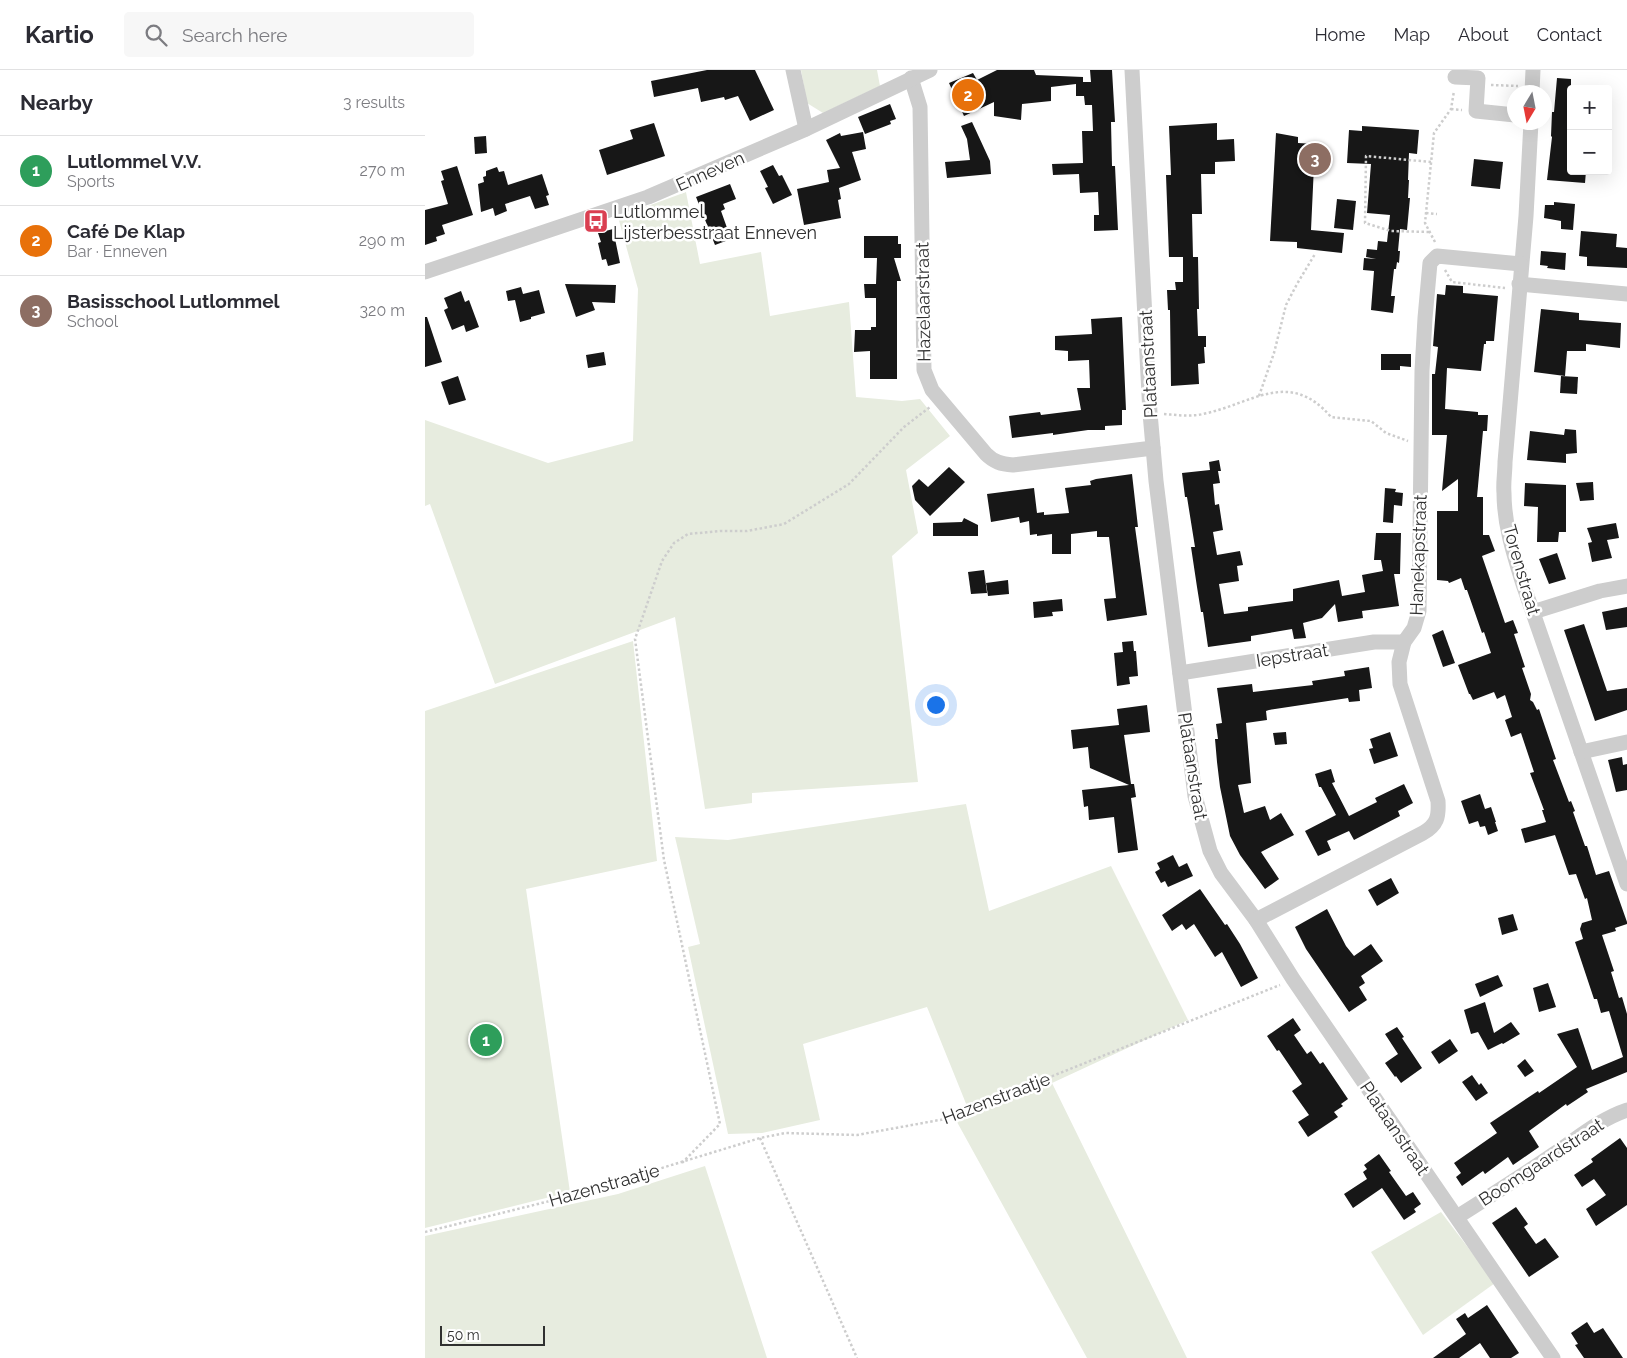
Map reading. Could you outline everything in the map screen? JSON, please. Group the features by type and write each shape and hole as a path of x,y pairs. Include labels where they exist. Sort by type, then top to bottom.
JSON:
{"street":[{"path":"793,70 806,129"},
{"name":"Enneven","path":"425,272 649,197 806,129 930,70"},
{"name":"Plataanstraat","path":"1132,70 1155,481 1195,796 1210,851 1221,873 1256,920 1293,979 1553,1358"},
{"path":"1532,85 1533,70"},
{"path":"1455,77 1478,78 1476,111 1507,114"},
{"name":"Hazelaarstraat","path":"911,78 920,107 924,370 932,390 986,454 994,461 1002,464 1013,466 1153,448"},
{"name":"Torenstraat","path":"1530,130 1504,493 1511,548 1627,884"},
{"path":"1437,256 1521,264"},
{"name":"Hanekapstraat","path":"1256,920 1433,827 1439,812 1438,801 1400,684 1399,662 1404,642 1414,628 1419,611 1425,318 1430,263 1437,256"},
{"path":"1519,287 1627,294"},
{"path":"1533,612 1600,591 1627,586"},
{"name":"Iepstraat","path":"1180,673 1374,642 1404,642"},
{"path":"1581,752 1627,742"},
{"name":"Boomgaardstraat","path":"1457,1217 1577,1138 1627,1110"}],"path":[{"path":"1455,77 1451,109 1434,133 1425,223 1434,240 1437,256 1452,282 1519,287"},
{"path":"1477,84 1507,87"},
{"path":"1429,232 1391,231 1365,223 1366,156 1431,162"},
{"path":"1426,213 1437,214"},
{"path":"1259,396 1274,353 1286,305 1315,254"},
{"path":"1150,413 1185,416 1203,414 1278,391 1298,393 1312,399 1331,417 1371,421 1386,433 1421,446"},
{"path":"682,1163 720,1124 664,860 635,639 662,561 674,543 689,534 720,531 747,532 784,524 849,484 904,427 940,399"},
{"name":"Hazenstraatje","path":"425,1232 570,1196 760,1138 785,1133 857,1135 945,1120 1293,979"},
{"path":"760,1138 857,1358"}],"shaded area":[{"path":"801,70 877,70 880,86 823,113 807,103"},
{"path":"686,192 700,264 761,252 770,316 849,302 856,397 902,401 920,399 950,436 906,470 918,533 892,556 918,782 752,793 752,803 705,809 675,617 495,684 430,504 425,506 425,420 548,463 633,441 638,289 618,217"},
{"path":"633,641 657,861 526,889 570,1192 425,1228 425,711"},
{"path":"966,804 989,911 1111,866 1188,1020 1052,1083 1187,1358 1087,1358 957,1122 971,1116 927,1007 803,1044 820,1120 762,1133 728,1134 688,947 700,944 675,837 728,840"},
{"path":"705,1166 767,1358 425,1358 425,1236 618,1194"},
{"path":"1441,1212 1495,1283 1423,1335 1371,1252"}],"building":[{"path":"707,70 755,70 774,110 750,121 738,96 725,100 724,97 701,102 698,88 654,97 651,81"},
{"path":"997,70 1034,70 1036,75 1083,77 1083,82 1091,82 1090,70 1112,70 1115,122 1111,122 1112,166 1115,166 1118,230 1094,231 1094,215 1099,215 1098,192 1080,193 1079,174 1053,175 1052,164 1083,163 1082,131 1093,131 1092,105 1085,105 1084,96 1076,96 1076,84 1051,87 1051,101 1022,104 1021,120 994,116 994,102 964,116 949,83 973,73 977,80"},
{"path":"1557,78 1571,79 1571,85 1567,85 1567,175 1586,175 1585,183 1547,180 1552,137 1552,112 1554,112"},
{"path":"890,104 896,119 890,121 891,124 865,134 858,117"},
{"path":"972,122 990,161 991,174 947,178 945,162 970,160 967,139 961,126"},
{"path":"654,123 665,156 607,175 599,150 633,139 630,130"},
{"path":"1217,123 1217,140 1234,139 1235,161 1215,162 1215,174 1201,174 1202,214 1192,214 1193,257 1198,257 1198,336 1206,336 1206,347 1204,347 1205,363 1198,364 1199,384 1171,386 1170,310 1168,310 1167,290 1176,290 1175,282 1183,282 1183,257 1169,257 1166,175 1171,175 1169,126"},
{"path":"1362,126 1419,130 1417,154 1409,153 1408,198 1410,198 1407,230 1400,229 1399,263 1397,262 1396,269 1394,269 1391,296 1395,296 1393,313 1371,310 1374,271 1363,270 1364,258 1376,259 1366,257 1367,249 1377,250 1378,241 1387,242 1390,215 1367,213 1371,164 1347,163 1349,130 1362,131"},
{"path":"863,132 866,149 852,152 861,180 839,188 841,199 838,200 841,218 804,225 797,189 829,182 827,170 840,168 826,140 840,133 841,136"},
{"path":"1276,133 1298,137 1298,143 1315,144 1311,230 1344,233 1342,253 1297,248 1297,242 1270,241"},
{"path":"486,136 487,153 475,154 474,137"},
{"path":"1474,159 1503,162 1500,189 1471,186"},
{"path":"773,165 779,176 782,175 792,195 773,204 765,188 768,187 760,171"},
{"path":"457,166 473,215 442,225 445,234 436,237 437,241 425,245 425,210 448,204 441,181 444,180 441,171"},
{"path":"497,167 499,172 504,171 508,185 542,174 549,195 546,196 549,205 535,209 530,196 505,204 507,211 495,216 493,208 481,212 478,184 484,182 483,177 486,176 486,171"},
{"path":"730,184 736,199 723,204 725,209 721,211 731,239 715,245 696,197"},
{"path":"1337,199 1356,201 1353,230 1334,228"},
{"path":"1554,202 1575,204 1573,230 1561,229 1561,221 1544,218 1545,205 1554,205"},
{"path":"613,229 620,263 608,266 606,259 602,260 598,243 601,242 598,233"},
{"path":"1581,231 1617,234 1616,247 1627,248 1627,268 1587,266 1587,257 1579,256"},
{"path":"864,236 898,236 898,244 901,244 901,258 894,258 901,281 897,281 897,379 870,379 870,351 854,352 855,330 871,330 871,327 876,327 876,298 865,298 864,284 876,284 877,258 864,258"},
{"path":"1541,251 1566,253 1565,270 1547,268 1548,266 1540,265"},
{"path":"565,284 616,285 615,303 592,302 595,310 576,317"},
{"path":"1446,285 1463,286 1463,293 1498,296 1494,341 1486,341 1486,344 1484,344 1481,371 1447,368 1445,409 1478,412 1478,415 1488,415 1487,431 1483,431 1477,497 1483,497 1483,535 1489,535 1495,551 1482,556 1505,623 1513,620 1518,633 1514,634 1525,667 1522,668 1531,694 1530,700 1537,710 1539,709 1556,759 1553,760 1569,802 1571,801 1575,811 1573,812 1596,875 1609,871 1627,922 1627,924 1615,928 1616,931 1602,935 1614,971 1611,972 1619,998 1622,997 1627,1014 1627,1072 1586,1089 1588,1092 1567,1106 1566,1104 1529,1131 1539,1147 1513,1165 1508,1157 1485,1174 1483,1171 1462,1186 1456,1177 1461,1173 1454,1163 1497,1133 1490,1123 1577,1067 1557,1034 1578,1028 1592,1070 1623,1057 1609,1011 1601,1013 1597,999 1594,999 1575,942 1583,939 1580,929 1582,923 1592,920 1587,898 1585,899 1576,874 1569,875 1555,835 1525,843 1521,829 1546,822 1542,810 1544,810 1530,773 1534,772 1521,733 1511,737 1505,720 1512,717 1505,695 1497,699 1494,692 1473,700 1458,665 1491,653 1484,632 1482,633 1461,578 1449,583 1448,581 1437,580 1437,511 1458,511 1458,479 1442,491 1447,435 1432,435 1432,374 1435,374 1438,347 1433,346 1437,294 1445,295"},
{"path":"521,287 523,294 539,290 545,313 520,322 515,300 508,301 506,291"},
{"path":"461,291 465,302 469,300 479,327 466,332 464,325 452,330 444,310 448,308 444,298"},
{"path":"1541,309 1579,313 1579,320 1621,323 1620,348 1586,344 1586,351 1567,351 1565,376 1534,372"},
{"path":"425,317 427,317 442,362 425,367"},
{"path":"1122,317 1126,410 1122,410 1122,425 1105,426 1105,430 1012,438 1009,416 1040,412 1041,415 1081,410 1077,388 1090,388 1089,360 1068,361 1068,351 1055,350 1055,336 1092,334 1091,319"},
{"path":"604,352 606,365 588,368 586,355"},
{"path":"1381,354 1411,354 1411,367 1400,366 1400,370 1381,370"},
{"path":"458,376 466,400 449,405 441,382"},
{"path":"1561,376 1578,377 1577,394 1560,393"},
{"path":"1565,429 1576,430 1577,453 1566,454 1566,463 1527,460 1530,431 1564,435"},
{"path":"1219,460 1221,471 1218,471 1220,483 1213,484 1215,505 1219,504 1223,530 1213,532 1217,555 1240,551 1243,565 1237,566 1239,581 1219,584 1224,614 1248,611 1248,607 1293,601 1293,589 1339,580 1342,596 1365,592 1362,575 1383,571 1381,560 1374,560 1376,533 1401,533 1400,574 1394,574 1399,606 1362,611 1363,618 1338,622 1335,604 1322,618 1303,623 1306,638 1294,639 1292,629 1251,636 1251,641 1208,647 1191,547 1195,547 1182,473 1210,470 1209,462"},
{"path":"949,467 965,482 930,516 915,500 912,486 919,479 928,487"},
{"path":"1132,474 1138,527 1135,527 1147,615 1107,621 1104,599 1116,598 1109,537 1097,537 1097,531 1071,534 1071,554 1052,554 1052,534 1030,535 1029,521 1020,523 1019,517 991,522 987,494 1034,488 1037,513 1044,512 1044,515 1069,513 1065,488 1091,485 1090,481 1096,479"},
{"path":"1593,482 1594,500 1580,501 1576,483"},
{"path":"1525,483 1566,485 1566,532 1559,532 1558,542 1537,542 1538,507 1524,506"},
{"path":"1385,488 1396,489 1395,492 1403,493 1402,506 1394,505 1393,523 1383,522"},
{"path":"964,518 978,525 978,536 933,536 933,523 962,522"},
{"path":"1616,523 1619,538 1607,540 1612,558 1592,562 1588,543 1592,542 1587,528"},
{"path":"1557,553 1566,579 1549,584 1539,559"},
{"path":"984,570 987,593 971,594 968,572"},
{"path":"1008,580 1009,594 988,596 986,583"},
{"path":"1062,599 1063,611 1052,612 1053,616 1034,618 1033,602"},
{"path":"1627,607 1627,627 1606,630 1602,612"},
{"path":"1584,624 1607,691 1627,688 1627,710 1595,721 1564,630"},
{"path":"1443,630 1455,663 1443,667 1432,635"},
{"path":"1133,641 1134,651 1136,651 1138,676 1129,677 1130,684 1117,686 1114,653 1123,652 1122,642"},
{"path":"1369,667 1372,688 1359,690 1360,701 1349,702 1348,698 1269,710 1266,711 1267,720 1246,723 1251,783 1238,785 1244,813 1265,806 1270,820 1281,813 1294,835 1261,852 1279,879 1265,889 1240,855 1230,836 1217,762 1215,739 1218,739 1216,724 1222,723 1217,688 1252,684 1253,692 1313,685 1312,681 1345,676 1344,671"},
{"path":"1147,705 1150,732 1124,735 1131,784 1134,784 1136,797 1131,798 1138,850 1118,853 1114,817 1089,820 1088,806 1084,807 1082,790 1129,785 1090,768 1088,747 1073,749 1071,730 1119,725 1117,709"},
{"path":"1286,732 1287,744 1275,745 1273,733"},
{"path":"1390,732 1398,756 1374,764 1369,749 1373,748 1370,739"},
{"path":"1622,757 1623,765 1627,764 1627,790 1616,792 1608,760"},
{"path":"1331,769 1335,782 1332,783 1349,816 1377,802 1375,798 1404,784 1413,803 1398,811 1400,816 1354,840 1349,831 1327,841 1331,850 1318,856 1305,831 1336,815 1321,787 1319,787 1315,774"},
{"path":"1480,794 1485,809 1491,807 1498,831 1488,835 1485,826 1480,827 1478,821 1469,824 1461,801"},
{"path":"1173,855 1179,867 1187,863 1193,876 1168,887 1165,881 1161,883 1155,872 1160,869 1157,863"},
{"path":"1391,878 1399,893 1377,906 1368,890"},
{"path":"1200,889 1225,925 1227,924 1258,978 1241,987 1222,952 1215,957 1194,924 1186,930 1182,924 1172,931 1162,915"},
{"path":"1327,909 1346,946 1354,956 1371,944 1383,961 1361,976 1365,983 1359,987 1367,1000 1349,1012 1306,949 1295,927"},
{"path":"1513,914 1518,930 1502,935 1498,918"},
{"path":"1498,975 1503,986 1480,997 1475,984"},
{"path":"1548,983 1556,1007 1539,1012 1533,988"},
{"path":"1485,1002 1494,1033 1511,1022 1520,1034 1488,1050 1478,1032 1471,1034 1464,1010"},
{"path":"1293,1018 1301,1030 1294,1035 1307,1054 1311,1051 1320,1064 1323,1062 1348,1099 1341,1104 1343,1106 1334,1112 1338,1117 1308,1137 1298,1122 1309,1115 1292,1091 1302,1084 1267,1036"},
{"path":"1397,1027 1422,1068 1401,1083 1385,1063 1398,1054 1385,1034"},
{"path":"1450,1039 1458,1051 1439,1064 1431,1052"},
{"path":"1525,1059 1534,1071 1525,1077 1517,1066"},
{"path":"1472,1075 1488,1093 1476,1101 1462,1082"},
{"path":"1620,1138 1627,1148 1627,1205 1596,1226 1586,1209 1606,1195 1594,1179 1582,1187 1574,1175 1593,1162 1591,1159"},
{"path":"1379,1154 1406,1196 1413,1192 1421,1204 1414,1209 1416,1212 1404,1220 1382,1188 1353,1208 1344,1194 1367,1179 1363,1172 1367,1169 1364,1165"},
{"path":"1516,1207 1528,1224 1524,1227 1536,1244 1545,1238 1559,1257 1529,1277 1492,1223"},
{"path":"1487,1305 1519,1353 1511,1358 1490,1358 1480,1343 1459,1358 1433,1358 1466,1334 1456,1319 1465,1313 1468,1318"},
{"path":"1587,1322 1594,1333 1603,1328 1623,1358 1584,1358 1575,1345 1578,1344 1571,1333"}],"place":[{"name":"Café De Klap","path":"968,95"},
{"name":"Basisschool Lutlommel","path":"1315,159"},
{"name":"Lutlommel Lijsterbesstraat Enneven","path":"596,221"},
{"name":"Lutlommel V.V.","path":"486,1040"}]}
